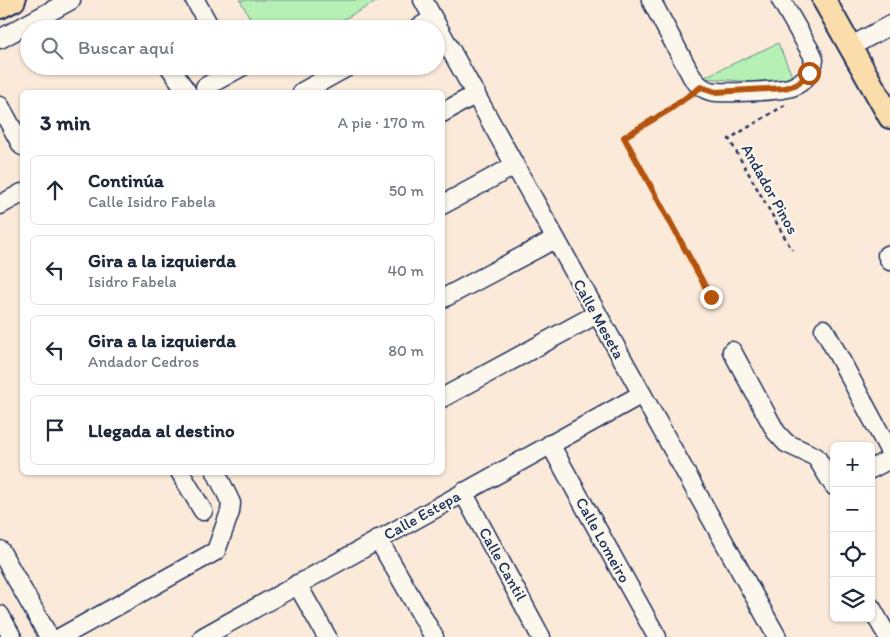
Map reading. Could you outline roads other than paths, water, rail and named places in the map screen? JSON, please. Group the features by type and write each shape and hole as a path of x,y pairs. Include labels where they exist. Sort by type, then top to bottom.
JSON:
{"main road":[{"path":"0,8 14,0"},
{"path":"824,0 890,117"}],"street":[{"path":"35,20 71,0"},
{"path":"195,0 206,20"},
{"name":"Calle Meseta","path":"423,0 433,19"},
{"path":"651,0 692,77 701,87 716,92 792,87 809,73 814,60 781,0"},
{"path":"850,47 890,25"},
{"path":"0,39 20,28"},
{"name":"Calle Meseta","path":"445,40 642,394 770,635"},
{"path":"175,75 186,90"},
{"path":"206,87 225,75"},
{"path":"306,90 333,75"},
{"path":"445,110 476,94"},
{"path":"0,106 20,142"},
{"path":"445,203 514,166"},
{"path":"0,205 20,194"},
{"path":"445,297 555,239"},
{"path":"445,396 596,314"},
{"path":"824,329 890,452"},
{"path":"732,350 776,432 786,443 816,457 830,490"},
{"name":"Calle Estepa","path":"210,635 297,584 642,394"},
{"name":"Calle Lomeiro","path":"550,444 657,637"},
{"path":"875,467 890,459"},
{"path":"182,475 203,511"},
{"path":"61,637 216,551 231,507 230,498 218,475"},
{"name":"Calle Cantil","path":"463,492 542,637"},
{"path":"378,539 434,637"},
{"path":"0,550 49,637"},
{"path":"297,584 327,637"},
{"path":"875,614 888,637"},
{"path":"0,616 12,637"}]}
